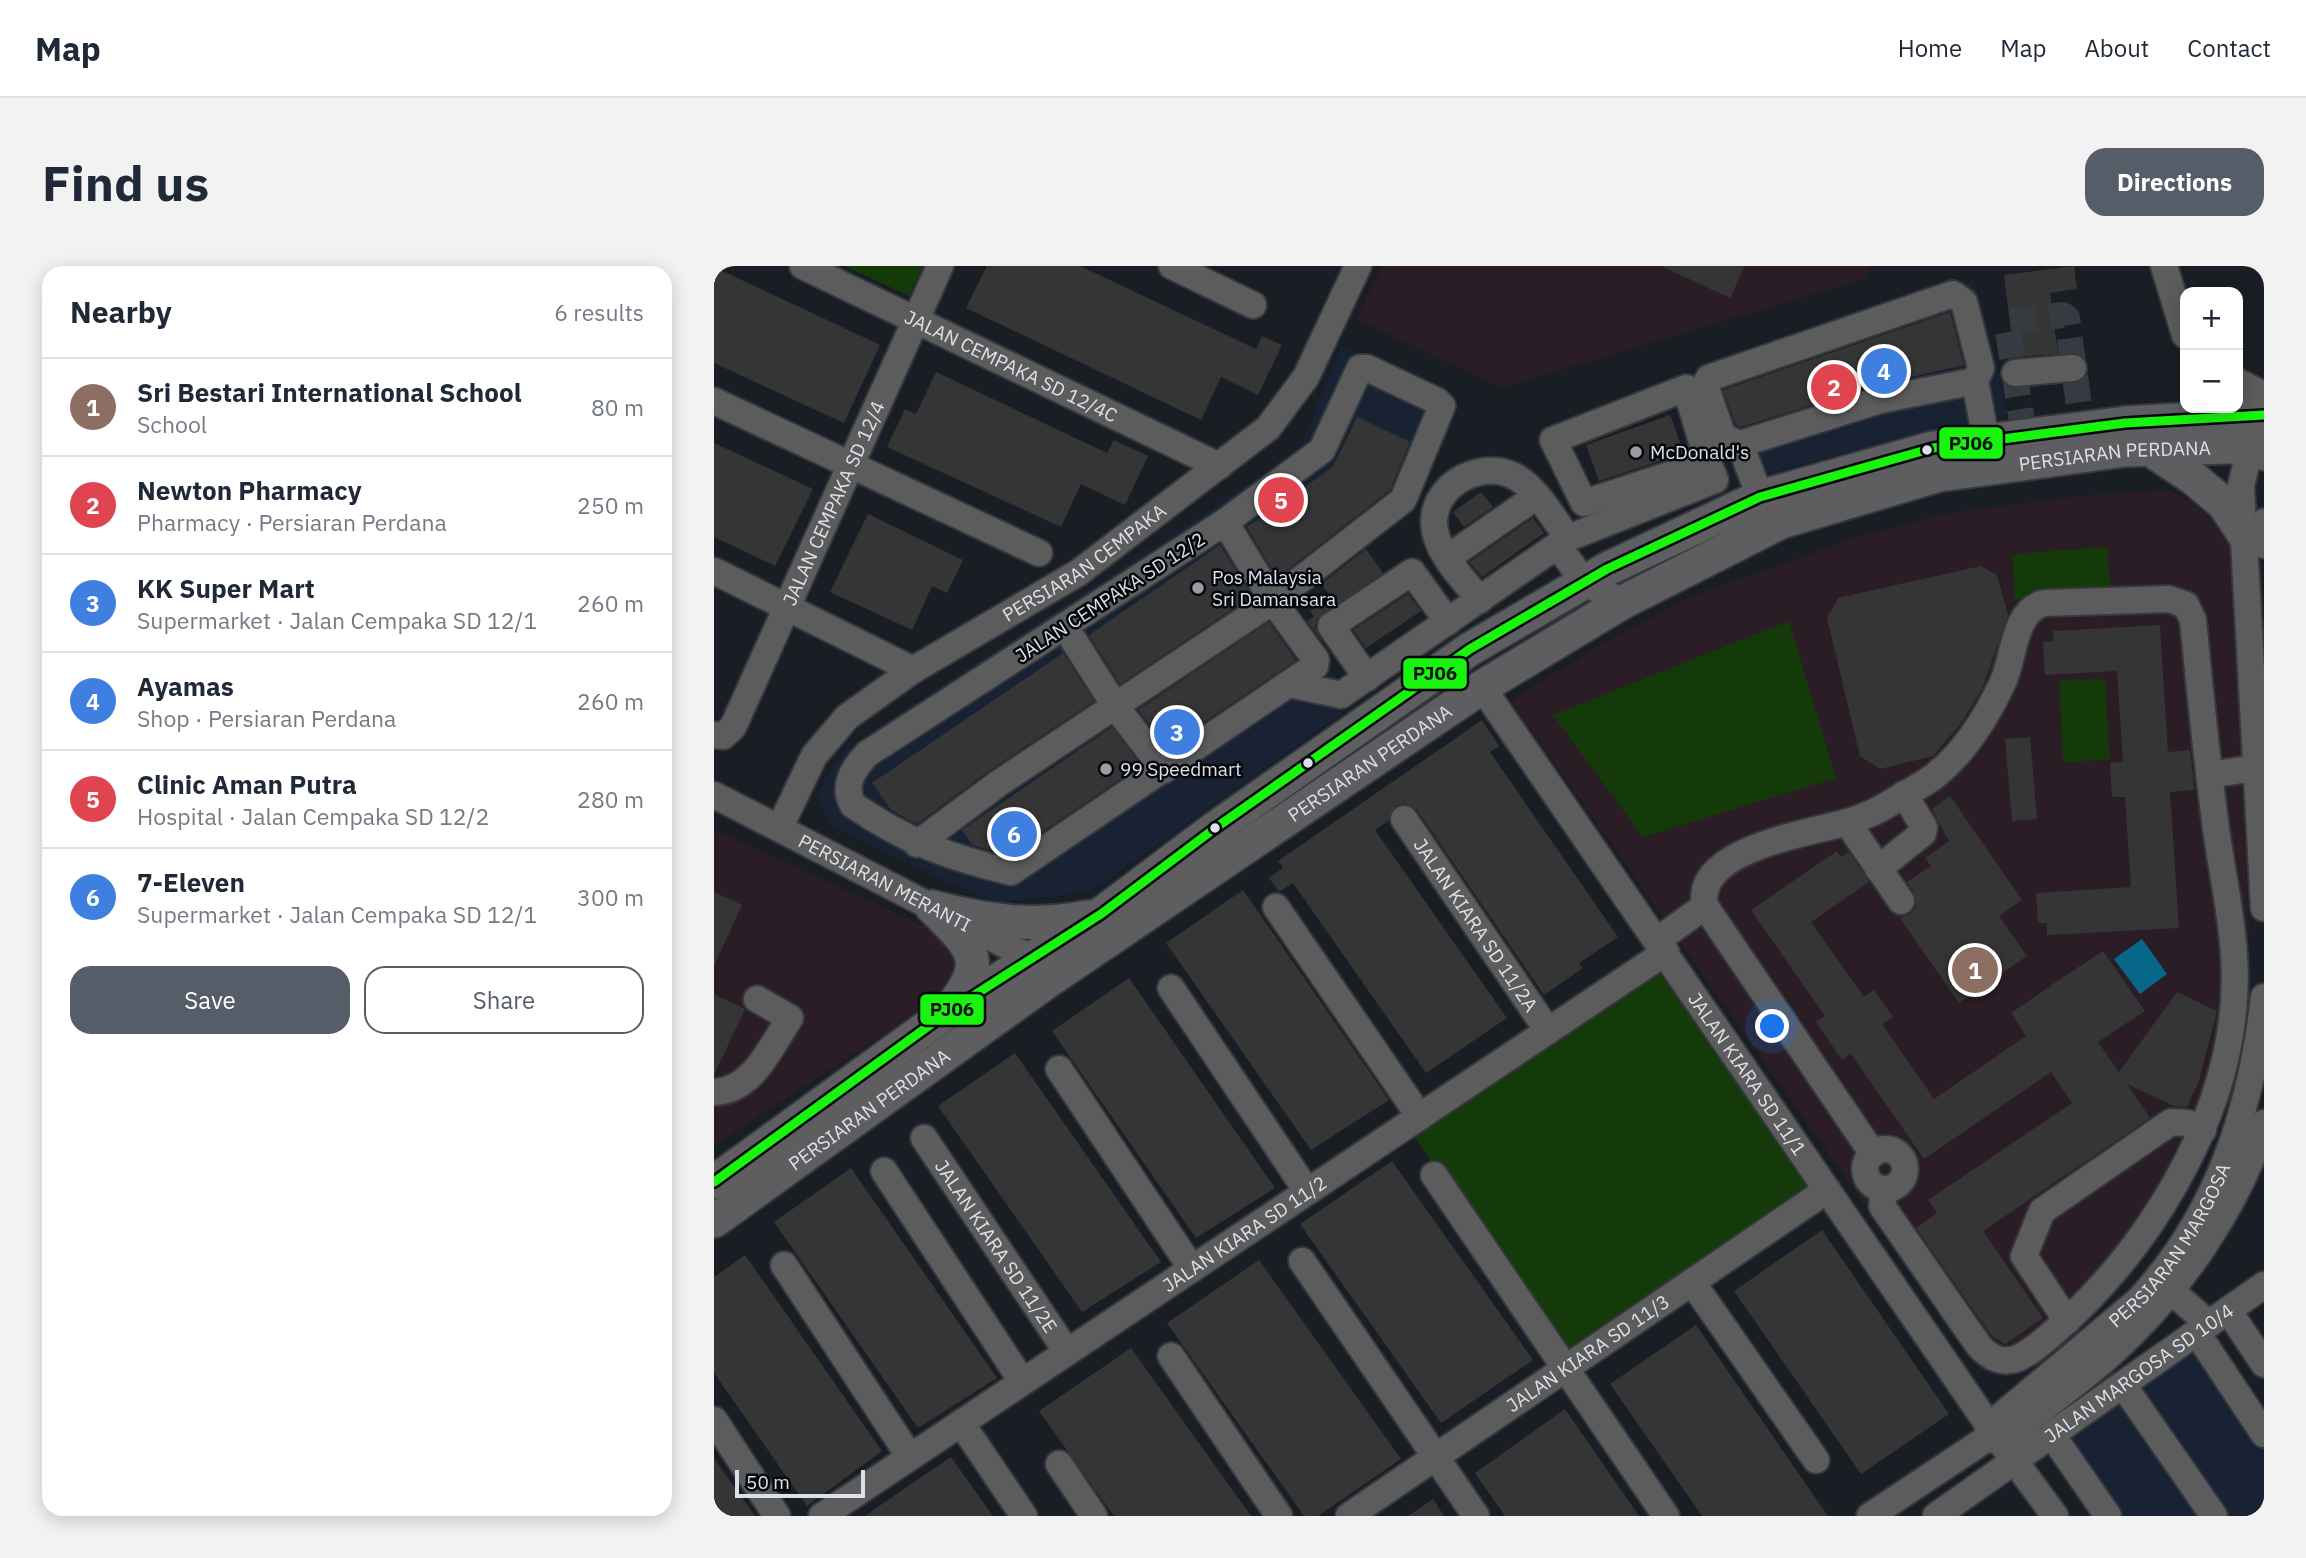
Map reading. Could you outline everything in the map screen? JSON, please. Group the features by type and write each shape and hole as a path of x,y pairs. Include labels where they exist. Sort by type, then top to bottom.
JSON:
{"main road":[{"name":"PERSIARAN PERDANA","path":"714,1181 945,1014 1041,970 1101,914 1214,829 1470,649 1607,569 1760,497 1933,448 2185,414 2222,418 2263,441"},
{"name":"PERSIARAN PERDANA","path":"714,1221 1041,970 1482,687 1623,602 1781,522 1939,475 2148,449 2263,441"},
{"path":"2148,449 2193,478 2260,533"},
{"path":"932,907 1007,923 1064,922 1101,914"},
{"path":"932,907 971,953 973,973 970,981 945,1014"}],"street":[{"name":"JALAN CEMPAKA SD 12/4C","path":"803,266 1219,466"},
{"name":"JALAN CEMPAKA SD 12/4","path":"719,736 733,727 940,266"},
{"path":"1172,266 1253,304"},
{"name":"PERSIARAN CEMPAKA","path":"780,827 814,756 847,717 913,670 1078,573 1268,428 1306,377 1358,266"},
{"path":"2164,266 2180,319"},
{"path":"2183,266 2189,287"},
{"path":"1975,381 1880,400 1740,444 1723,438 1706,388 1709,378 1947,295 1954,295 1964,302 1982,368 1975,381 1986,440"},
{"name":"JALAN CEMPAKA SD 12/2","path":"917,844 853,805 847,795 849,781 856,765 867,754 1224,522 1322,450 1360,368 1390,379 1442,406 1402,500 1273,601"},
{"path":"2015,373 2073,368"},
{"path":"2243,384 2264,395"},
{"path":"1289,684 1341,695 1563,542 1598,511 1711,471 1686,388 1553,440 1584,503 1598,511"},
{"path":"714,401 1039,553"},
{"path":"2263,441 2246,465 2241,486 2260,533 2255,768 2264,908"},
{"path":"1740,444 1760,497"},
{"path":"1480,600 1447,558 1434,524 1438,500 1455,483 1474,471 1494,470 1516,477 1537,496 1585,583 1623,602"},
{"path":"1447,558 1537,496"},
{"path":"917,844 952,858 1011,872 1317,663 1273,601 1224,522"},
{"path":"714,570 913,670"},
{"path":"1367,678 1331,626 1412,572 1448,622"},
{"path":"1078,573 1102,601"},
{"path":"2169,599 2186,605 2193,620 2209,775 2233,950 2234,1000 2220,1073 2203,1130 2182,1172 2108,1281 2067,1321 2014,1360 2000,1361 1989,1357 1965,1328 1882,1206 1884,1189 1897,1185 1901,1180 1903,1160 1886,1150 1873,1154 1705,906 1704,888 1708,880 1730,861 1755,848 1878,812 1937,774 1976,731 2003,682 2024,615 2044,603 2169,599"},
{"path":"917,844 999,783 1273,601"},
{"path":"1065,627 1116,707 1164,770"},
{"name":"JALAN KIARA SD 11/1","path":"1482,687 1662,946 1998,1442 2054,1516"},
{"path":"2209,775 2255,768"},
{"path":"1878,869 1924,830 1904,794"},
{"name":"PERSIARAN MERANTI","path":"714,795 932,907 1041,970"},
{"name":"JALAN KIARA SD 11/2A","path":"1404,819 1548,1031"},
{"path":"1847,822 1901,901"},
{"name":"JALAN KIARA SD 11/2","path":"839,1511 909,1457 1548,1031 1662,946 1705,906"},
{"path":"1276,907 1420,1116"},
{"path":"1171,988 1307,1191"},
{"name":"PERSIARAN MARGOSA","path":"2165,1285 2185,1238 2208,1199 2230,1152 2256,1061 2264,997"},
{"path":"714,1092 738,1086 752,1075 790,1018 757,999"},
{"path":"1059,1069 1192,1269"},
{"path":"2067,1321 2024,1256 2039,1216 2171,1122 2187,1123 2203,1130"},
{"name":"PERSIARAN MARGOSA","path":"1871,1516 1998,1442 2139,1300 2165,1285 2244,1174 2264,1123"},
{"name":"JALAN KIARA SD 11/2E","path":"925,1138 1067,1352"},
{"path":"884,1171 1023,1381"},
{"path":"1434,1175 1665,1516"},
{"name":"JALAN KIARA SD 11/3","path":"1349,1516 1827,1190"},
{"path":"2151,1219 2185,1238"},
{"path":"1302,1261 1476,1516"},
{"path":"784,1265 909,1457"},
{"path":"1692,1282 1816,1460"},
{"path":"2165,1285 2264,1364"},
{"name":"JALAN MARGOSA SD 10/4","path":"1998,1442 2052,1435 2264,1285"},
{"path":"2211,1322 2264,1434"},
{"path":"1171,1356 1279,1516"},
{"path":"2123,1385 2214,1516"},
{"path":"714,1420 777,1516"},
{"path":"961,1423 1024,1516"},
{"path":"2052,1435 2108,1516"},
{"path":"1936,1516 1998,1442"},
{"path":"1059,1464 1094,1516"}],"shaded area":[{"path":"1382,266 1870,266 1864,279 1501,388 1357,319"},
{"path":"1975,279 2008,414 1749,477 1696,367"},
{"path":"1342,346 1456,399 1394,506 1271,596 1356,703 1090,892 992,903 831,826 816,794 844,750 1299,451"},
{"path":"2168,490 2190,500 2211,519 2232,546 2249,923 2247,1011 2238,1056 2194,1171 2158,1235 2102,1306 2020,1370 1980,1369 1513,704 1514,699 1600,645 1687,598 1860,536 1948,513 2080,496"},
{"path":"714,829 949,938 957,968 939,998 714,1146"},
{"path":"2211,1335 2264,1411 2264,1516 2113,1516 2064,1442"}],"green space":[{"path":"845,266 923,266 909,296"},
{"path":"2107,547 2111,591 2015,599 2012,554"},
{"path":"1789,621 1836,778 1643,837 1553,715"},
{"path":"2105,679 2110,760 2063,762 2059,681"},
{"path":"1663,959 1820,1189 1566,1359 1410,1130"}],"water":[{"path":"2142,939 2167,974 2140,994 2114,959"}],"building":[{"path":"987,266 1080,266 1256,349 1262,336 1282,345 1258,395 1221,377 1201,420 966,308"},
{"path":"1661,266 1745,266 1730,298"},
{"path":"2074,266 2077,289 2050,293 2058,354 2014,357 2004,275"},
{"path":"714,267 880,345 844,423 714,363"},
{"path":"1950,312 1964,365 1875,385 1741,427 1736,425 1723,390"},
{"path":"936,372 1107,453 1114,440 1148,456 1125,505 1081,484 1061,527 887,447 905,409 916,414"},
{"name":"McDonald's","path":"1670,415 1684,453 1599,481 1586,445"},
{"path":"1357,417 1410,442 1390,490 1277,578 1247,527 1333,467"},
{"path":"714,443 813,489 775,566 714,537"},
{"path":"1481,492 1493,507 1464,527 1453,512"},
{"path":"868,514 963,560 947,593 932,586 912,630 830,592"},
{"path":"1533,518 1544,533 1482,577 1469,562"},
{"path":"1220,545 1252,596 1120,684 1089,635"},
{"path":"1366,549 1383,573 1317,619 1315,628 1326,647 1307,621 1314,617 1310,611 1331,597 1321,584"},
{"path":"1981,566 1997,575 2008,615 1982,689 1961,723 1933,756 1880,769 1860,756 1827,618 1838,598"},
{"path":"1408,594 1421,611 1366,648 1353,630"},
{"path":"1269,622 1296,660 1167,747 1138,710"},
{"path":"2160,625 2168,752 2190,750 2194,790 2170,792 2179,928 2047,935 2047,923 2038,923 2036,893 2131,887 2125,797 2112,797 2110,763 2123,762 2117,671 2045,675 2043,642 2054,641 2053,631"},
{"path":"1063,653 1094,701 990,770 917,824 891,810 872,783"},
{"path":"1482,720 1499,746 1490,752 1618,937 1579,963 1583,968 1544,995 1417,810 1404,803 1395,806 1388,821 1375,830 1507,1018 1426,1073 1293,883 1279,892 1269,878 1283,868 1278,861"},
{"path":"1112,727 1141,765 1008,855 972,845 962,830"},
{"path":"2030,737 2037,819 2012,821 2005,739"},
{"path":"1950,796 2022,900 1999,916 2027,956 1959,1003 1900,918 1910,914 1916,907 1914,893 1907,882 1931,866 1925,858 1949,841 1932,809"},
{"path":"1837,851 1841,857 1849,852 1869,882 1811,922 1864,997 1874,990 1893,1017 1882,1024 1934,1099 2026,1036 2011,1013 2049,987 2051,990 2050,986 2103,951 2145,1011 2098,1042 2119,1072 2177,992 2217,1011 2199,1081 2187,1107 2174,1106 2127,1084 2150,1118 1983,1231 2043,1318 2005,1344 1991,1335 1916,1228 1937,1213 1928,1200 2072,1103 2051,1072 1924,1159 1851,1054 1842,1060 1816,1022 1825,1016 1751,910"},
{"path":"1243,890 1389,1100 1311,1150 1166,943"},
{"path":"714,892 742,905 714,966"},
{"path":"1129,978 1275,1188 1196,1238 1052,1031"},
{"path":"714,994 745,1009 714,1075"},
{"path":"1015,1053 1161,1262 1082,1312 938,1106"},
{"path":"1392,1161 1533,1360 1441,1423 1300,1224"},
{"path":"851,1168 997,1378 918,1428 774,1222"},
{"path":"1822,1230 1949,1414 1861,1474 1734,1291"},
{"path":"745,1255 882,1451 807,1506 714,1373 714,1277"},
{"path":"1259,1260 1401,1459 1318,1516 1304,1516 1167,1323"},
{"path":"1696,1325 1828,1516 1702,1516 1610,1384"},
{"path":"1131,1348 1251,1516 1114,1516 1039,1411"},
{"path":"1565,1409 1639,1516 1505,1516 1475,1473"},
{"path":"951,1457 993,1516 865,1516 908,1486"},
{"path":"714,1458 755,1516 714,1516"},
{"path":"1433,1499 1444,1516 1408,1516"}],"tunnel":[{"path":"2024,435 2007,325 2010,321 2063,315 2067,318 2082,428"}],"transit line":[{"name":"PJ06","path":"714,1182 945,1014 1101,914 1214,829 1470,649 1607,569 1760,497 1933,448 2125,423 2264,415"}],"place":[{"name":"Ayamas","path":"1884,371"},
{"name":"Newton Pharmacy","path":"1834,387"},
{"name":"McDonald's","path":"1636,452"},
{"name":"Clinic Aman Putra","path":"1281,500"},
{"name":"Pos Malaysia Sri Damansara","path":"1198,588"},
{"name":"KK Super Mart","path":"1177,732"},
{"name":"99 Speedmart","path":"1106,769"},
{"name":"7-Eleven","path":"1014,834"},
{"name":"Sri Bestari International School","path":"1975,970"}]}
